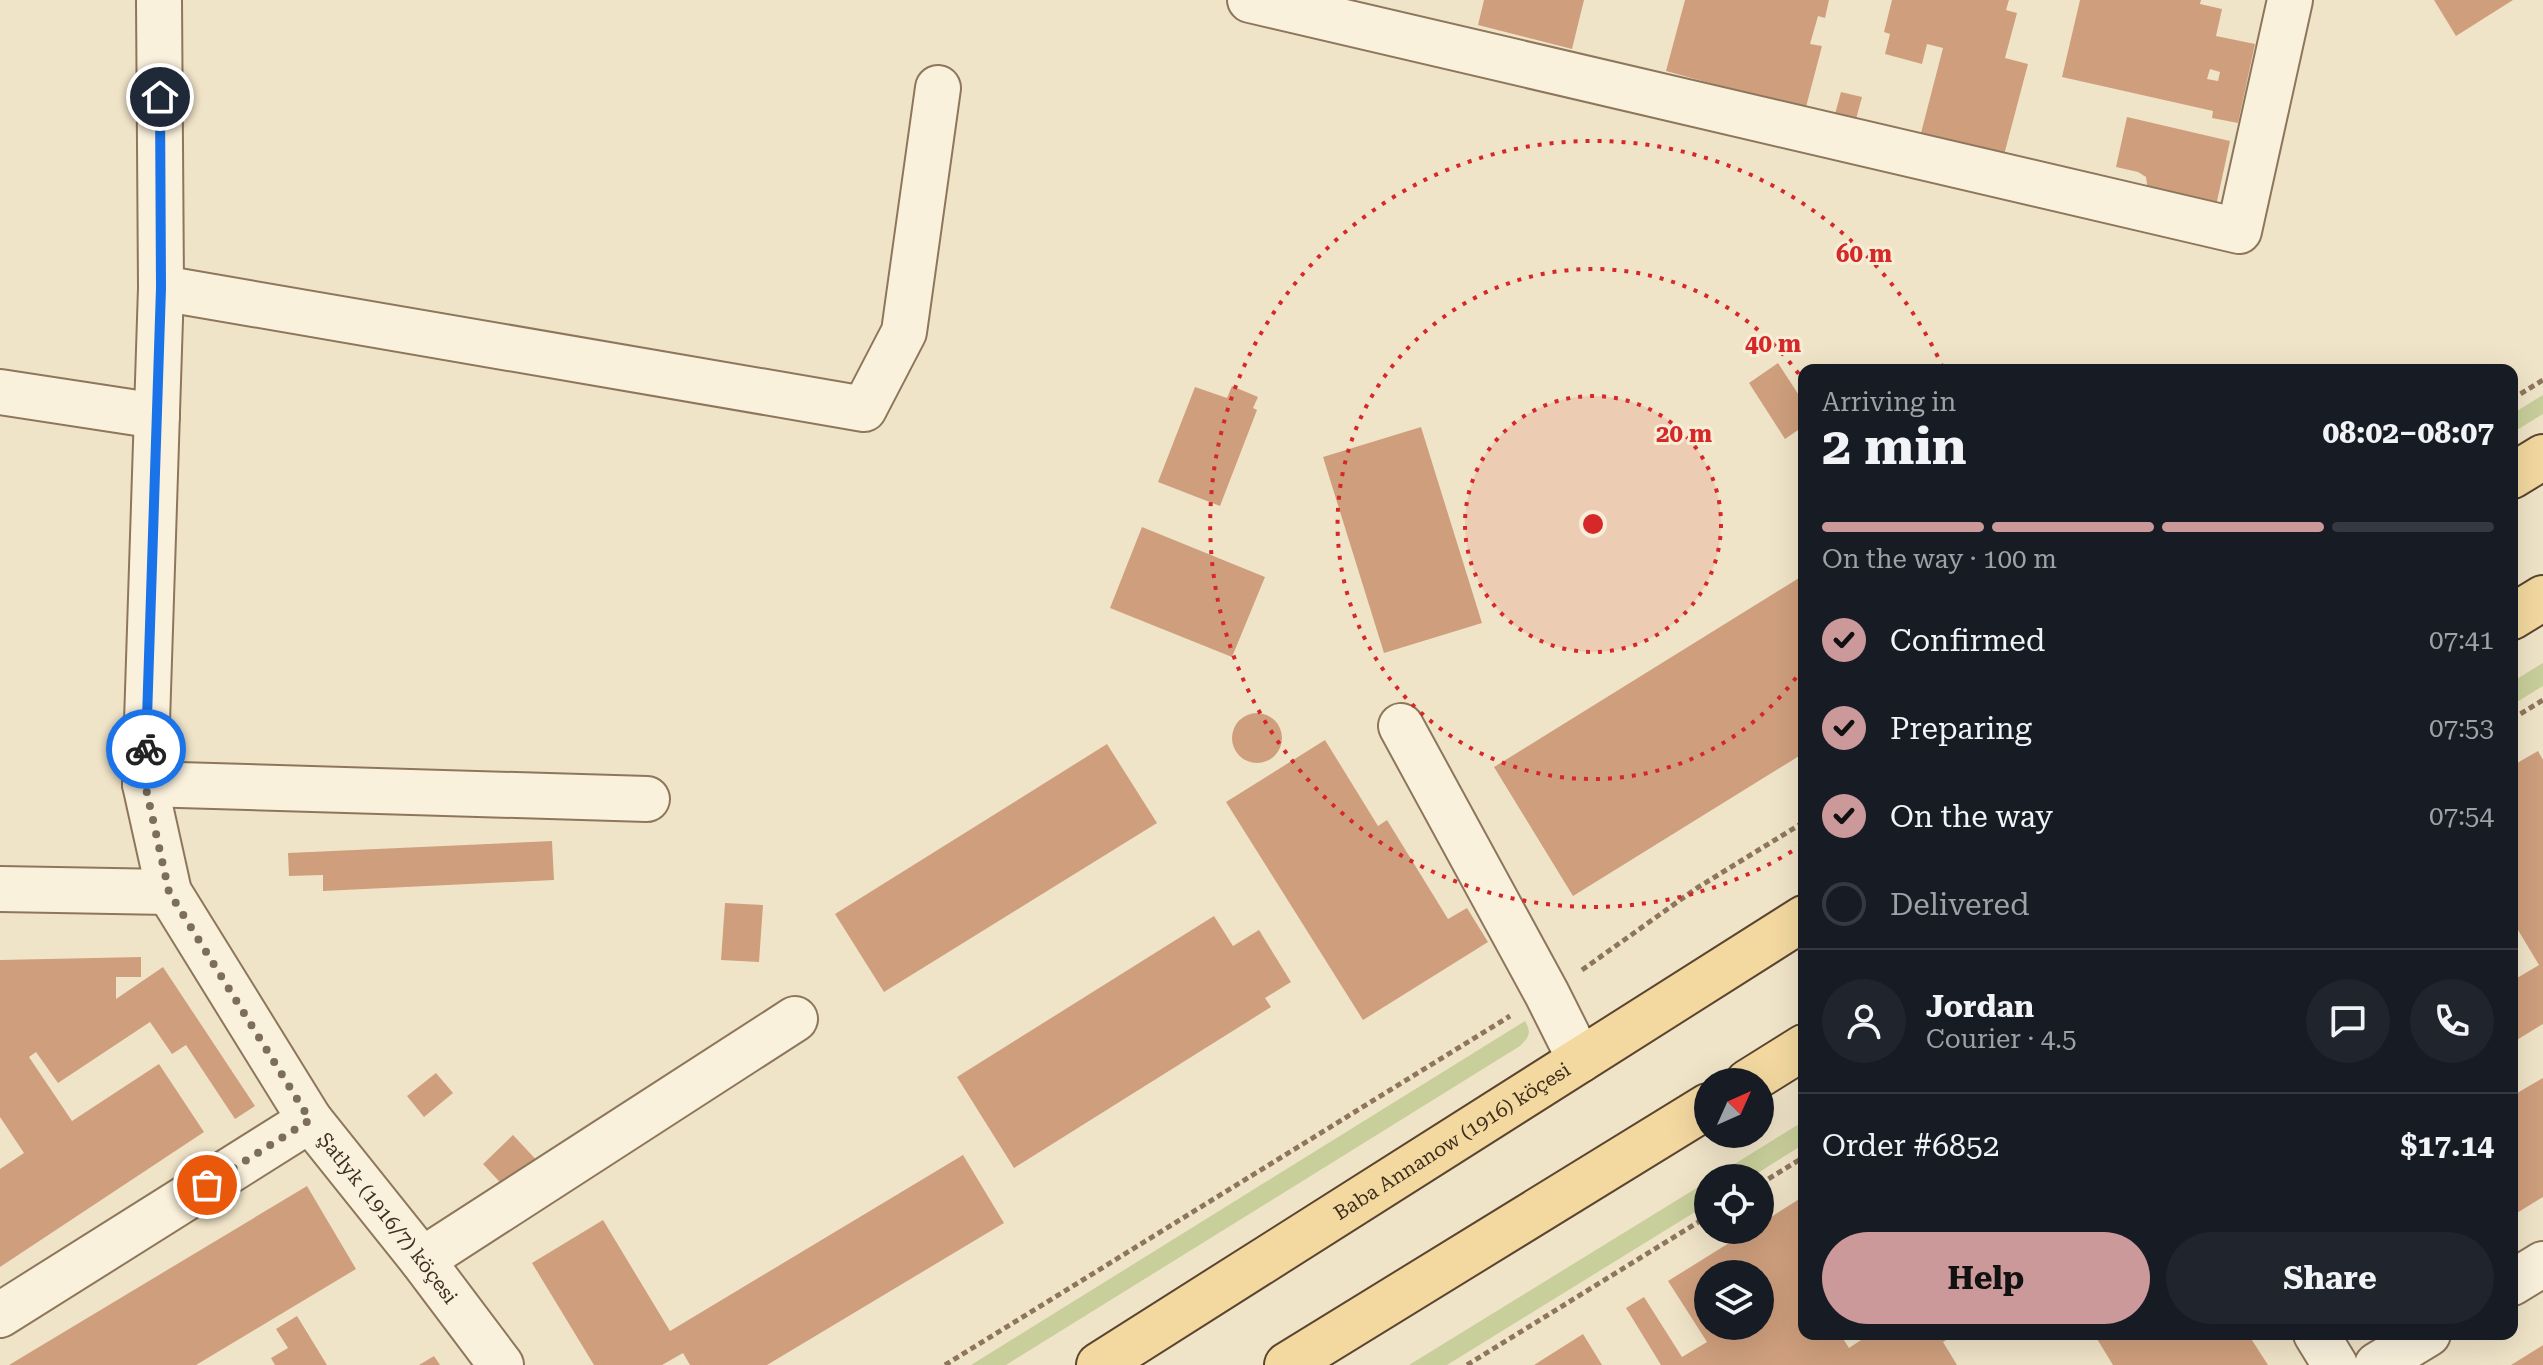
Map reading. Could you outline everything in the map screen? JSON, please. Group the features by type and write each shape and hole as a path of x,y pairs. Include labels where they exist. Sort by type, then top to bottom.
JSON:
{"main road":[{"path":"2518,472 2543,457"},
{"path":"2518,613 2543,598"},
{"name":"Baba Annanow (1916) köçesi","path":"1099,1365 1798,922"},
{"path":"1770,1068 1798,1051"},
{"path":"1287,1365 1694,1115"}],"street":[{"path":"1250,0 2239,231 2290,0"},
{"name":"Şatlyk (1916/7) köçesi","path":"147,1 161,288 145,784 169,892 310,1120 501,1365"},
{"path":"161,288 864,409 904,332 938,88"},
{"path":"0,392 157,416"},
{"path":"1401,726 1580,1060"},
{"path":"145,784 647,799"},
{"path":"0,889 169,892"},
{"path":"422,1260 795,1019"},
{"path":"0,1315 310,1120"},
{"path":"2518,1279 2543,1264"},
{"path":"2320,1340 2335,1365"},
{"path":"2377,1365 2418,1340"}],"path":[{"path":"2518,395 2543,380"},
{"path":"2518,715 2543,700"},
{"path":"945,1365 1547,994 1697,888 1798,826"},
{"path":"1774,1175 1798,1161"},
{"path":"1467,1365 1694,1225"}],"green space":[{"path":"2543,395 2543,414 2518,429 2518,410"},
{"path":"2543,663 2543,686 2518,701 2518,678"},
{"path":"1525,1021 1528,1035 1520,1046 1006,1365 971,1365"},
{"path":"1798,1125 1798,1148 1772,1164 1735,1164 1760,1148 1774,1148 1774,1140"},
{"path":"1694,1190 1694,1213 1447,1365 1409,1365"}],"building":[{"path":"1484,0 1584,0 1572,49 1478,25"},
{"path":"1685,0 1829,0 1825,18 1818,16 1810,44 1822,46 1806,107 1666,71"},
{"path":"1892,0 2009,0 2006,10 2017,13 2005,58 2028,64 2004,155 1921,133 1943,48 1927,44 1922,64 1885,54 1890,34 1884,32"},
{"path":"2080,0 2201,0 2200,4 2222,9 2216,36 2255,44 2238,123 2212,118 2213,111 2062,77","holes":["2210,69 2220,72 2218,81 2207,79"]},
{"path":"2434,0 2513,0 2456,36"},
{"path":"1841,92 1862,97 1856,119 1835,114"},
{"path":"2127,117 2230,141 2216,206 2148,191 2146,177 2116,167"},
{"path":"1778,363 1798,394 1798,430 1785,439 1749,383"},
{"path":"1232,386 1258,397 1253,408 1257,410 1220,506 1158,482 1195,387 1227,398"},
{"path":"1421,427 1482,623 1384,653 1323,457"},
{"path":"1142,527 1265,577 1232,657 1110,608"},
{"path":"1798,579 1798,757 1573,896 1494,767"},
{"path":"1257,713 1274,721 1282,738 1274,755 1257,763 1240,755 1232,738 1240,721"},
{"path":"1325,740 1378,826 1387,820 1448,919 1467,908 1488,942 1363,1020 1226,802"},
{"path":"1107,744 1157,823 884,992 835,914"},
{"path":"2538,751 2543,760 2543,1024 2518,1039 2518,977 2539,965 2518,930 2518,763"},
{"path":"552,841 554,880 323,891 323,875 289,876 288,853"},
{"path":"725,903 763,905 759,962 721,960"},
{"path":"1214,916 1233,946 1259,930 1291,982 1265,998 1271,1007 1014,1168 957,1077"},
{"path":"141,957 141,977 116,977 116,999 163,967 255,1106 235,1119 186,1045 172,1054 150,1022 58,1083 36,1052 29,1057 72,1121 159,1064 204,1132 0,1267 0,1169 24,1153 0,1117 0,960"},
{"path":"436,1073 453,1093 424,1117 407,1096"},
{"path":"2543,1078 2543,1197 2518,1212 2518,1093"},
{"path":"513,1135 542,1166 511,1194 483,1164"},
{"path":"963,1155 1004,1223 767,1365 690,1365 683,1353 662,1365 594,1365 532,1263 603,1220 670,1331"},
{"path":"307,1186 356,1269 196,1365 9,1365"},
{"path":"1798,1200 1798,1340 1844,1340 1849,1348 1861,1340 1946,1340 1943,1342 1957,1365 1661,1365 1626,1308 1644,1297 1682,1357 1706,1340 1774,1340 1774,1260 1702,1260 1727,1244 1774,1244 1774,1215"},
{"path":"1694,1265 1694,1322 1668,1281"},
{"path":"297,1316 327,1365 275,1365 271,1358 288,1348 276,1329"},
{"path":"1583,1334 1602,1365 1534,1365"},
{"path":"2098,1340 2252,1340 2268,1365 2113,1365"},
{"path":"2543,1345 2543,1365 2511,1365"},
{"path":"434,1356 440,1365 419,1365"}],"way so far":[{"path":"146,749 145,784 169,892 310,1120 207,1185"}],"route":[{"path":"146,749 161,288 160,97"}]}
